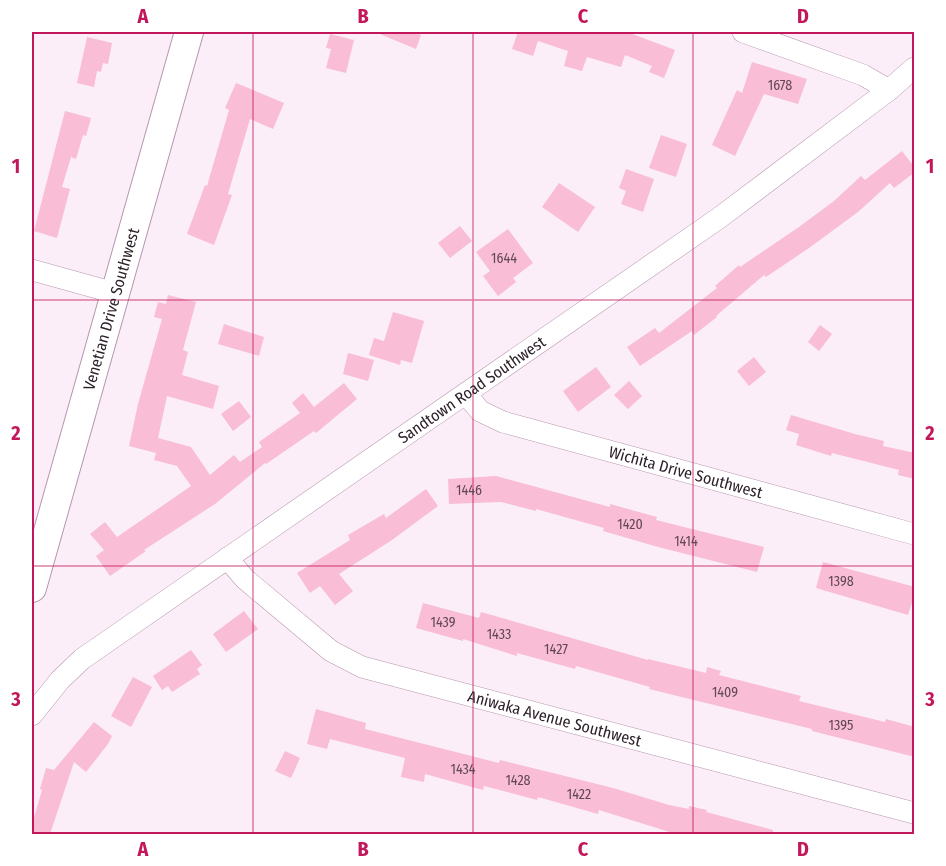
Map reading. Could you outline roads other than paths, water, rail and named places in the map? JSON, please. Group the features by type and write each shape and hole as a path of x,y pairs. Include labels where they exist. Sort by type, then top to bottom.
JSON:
{"street":[{"name":"Venetian Drive Southwest","path":"32,588 189,32"},
{"path":"743,32 863,75 889,90"},
{"name":"Sandtown Road Southwest","path":"32,715 60,680 82,659 719,218 915,68"},
{"path":"32,270 115,293"},
{"name":"Wichita Drive Southwest","path":"466,394 480,411 502,422 915,534"},
{"name":"Aniwaka Avenue Southwest","path":"227,558 245,579 331,651 362,667 915,813"}]}
